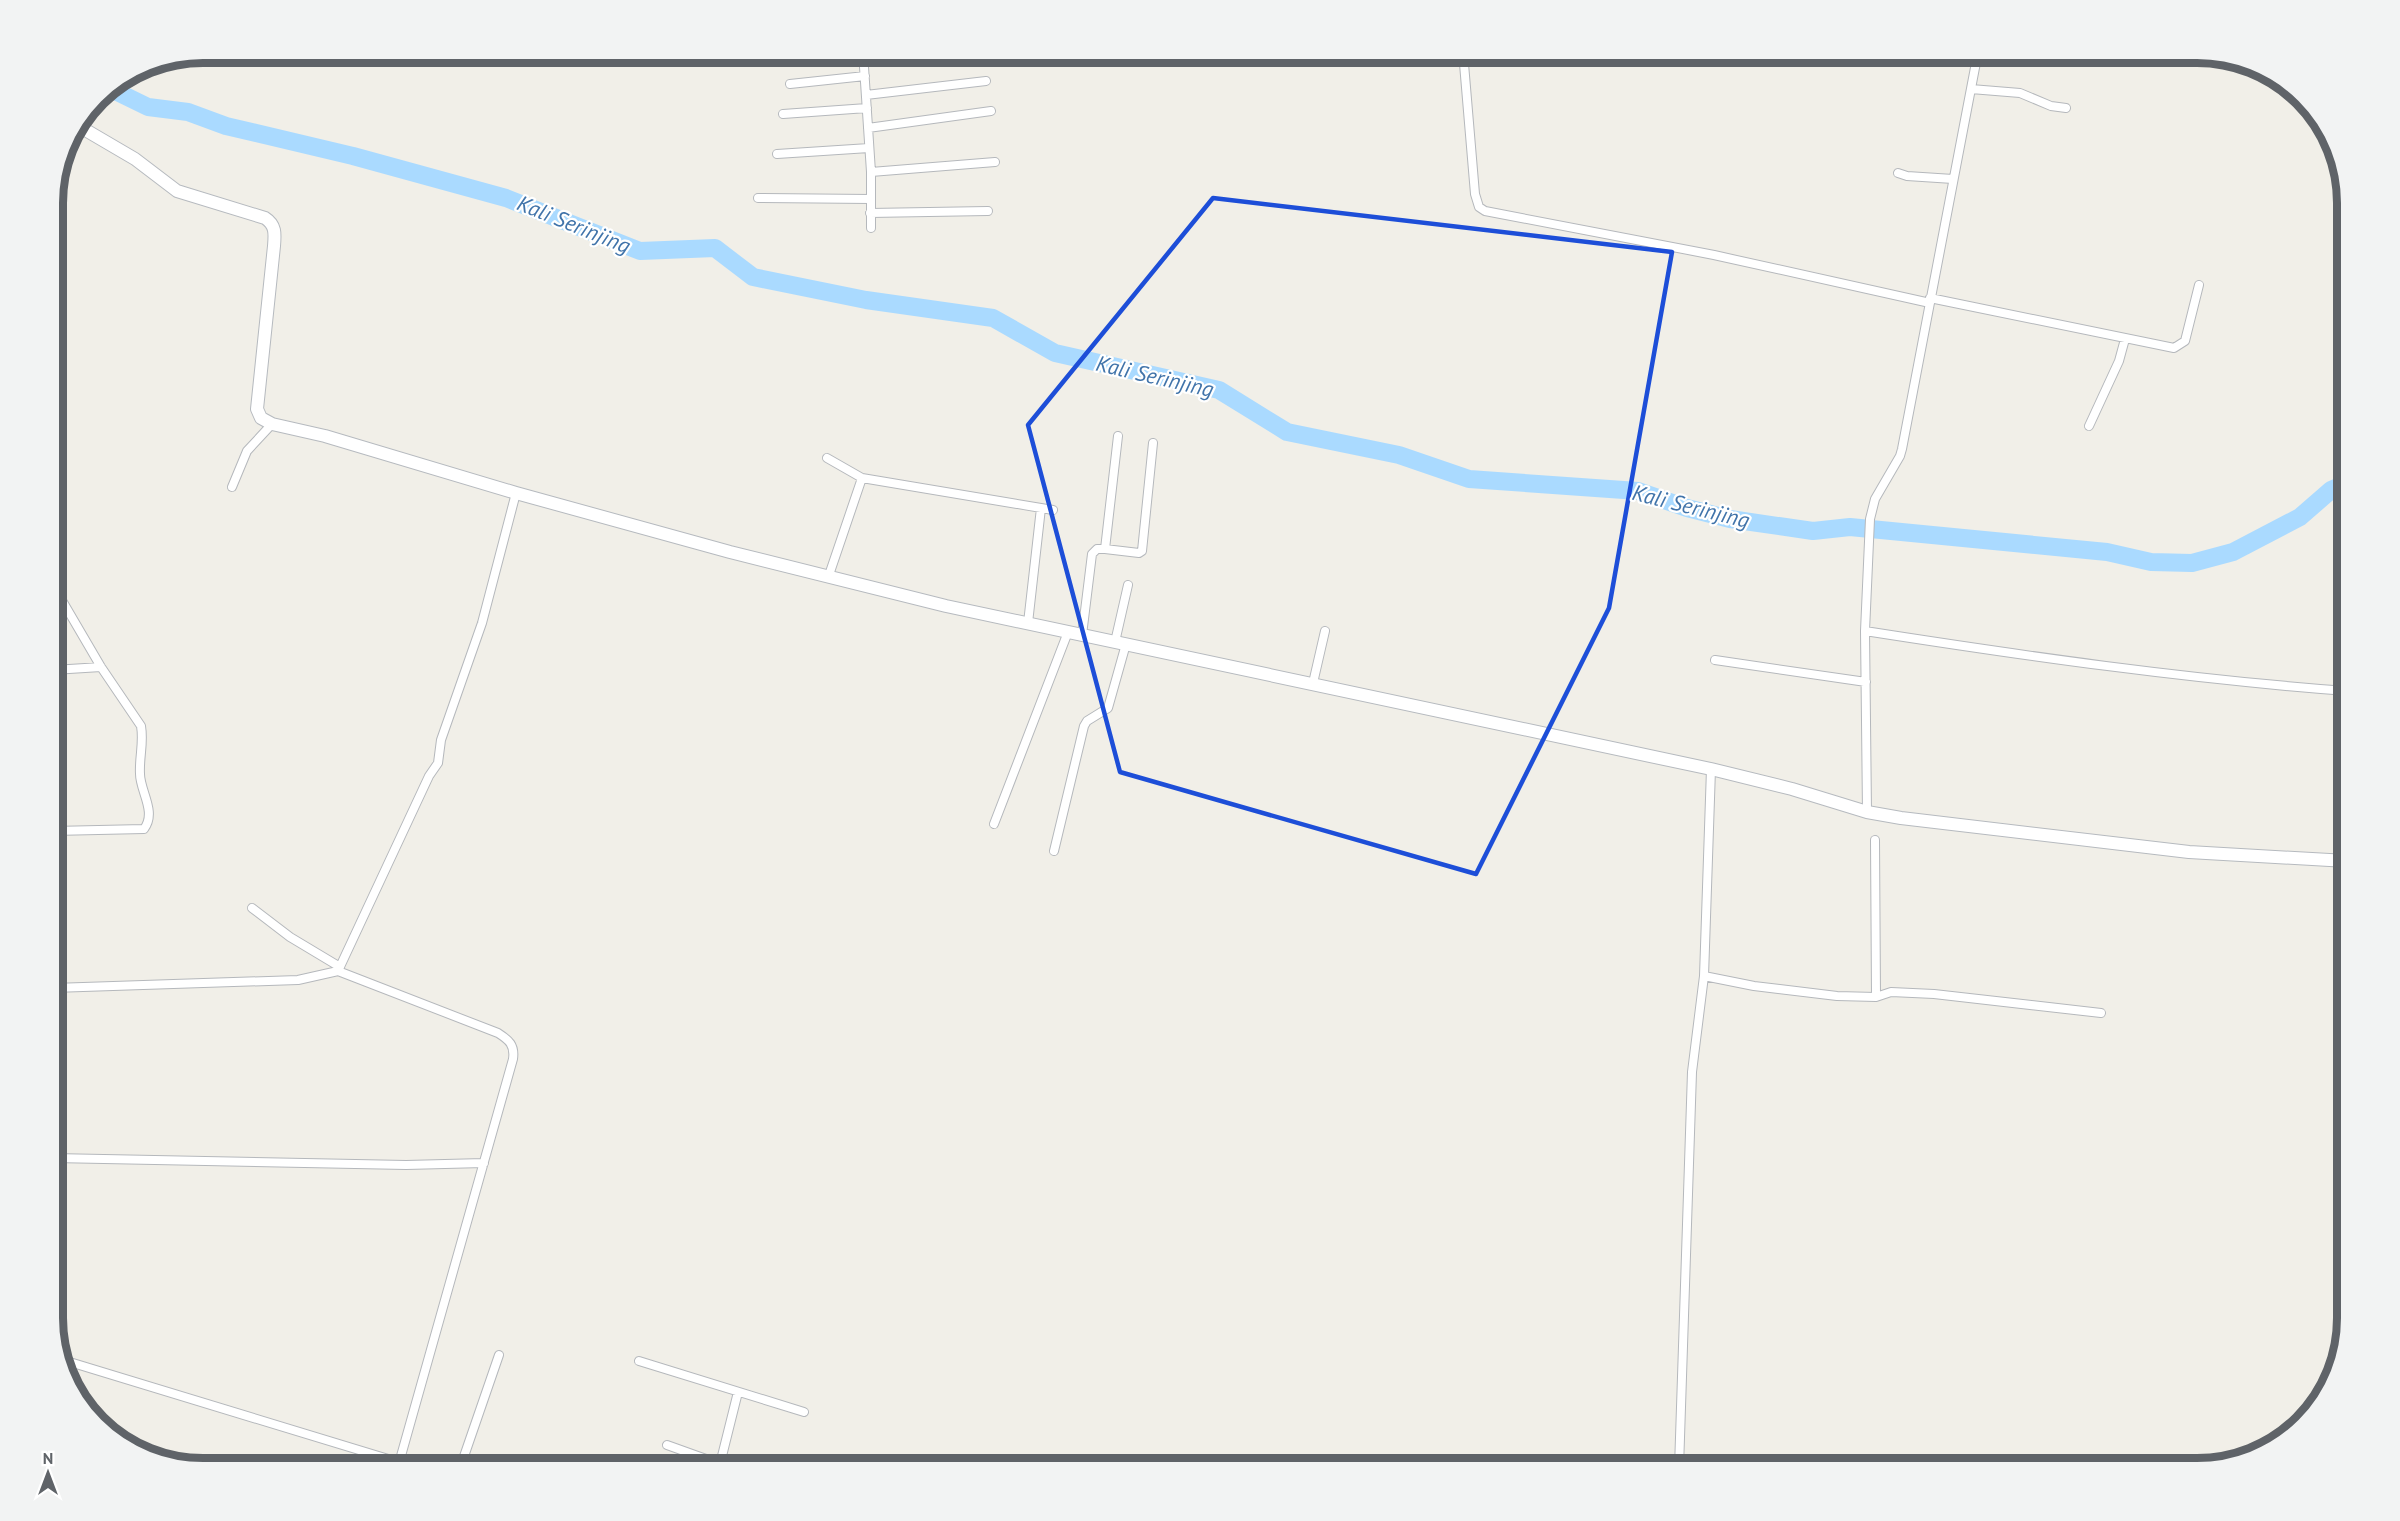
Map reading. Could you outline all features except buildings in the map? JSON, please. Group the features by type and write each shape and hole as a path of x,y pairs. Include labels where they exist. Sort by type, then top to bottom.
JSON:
{"street":[{"path":"864,63 871,172 871,228"},
{"path":"1464,63 1475,194 1479,207 1485,212 1681,248 1930,301 2169,348 2182,345 2185,341 2199,285"},
{"path":"1867,812 1865,631 1870,519 1875,499 1900,456 1902,448 1976,63"},
{"path":"790,84 865,76"},
{"path":"866,95 986,81"},
{"path":"1971,89 2020,93 2051,106 2066,108"},
{"path":"783,114 867,108"},
{"path":"868,128 991,111"},
{"path":"84,129 135,159 177,191 265,218 272,225 274,246 257,409 261,418 272,423 324,436 516,493 828,578 1028,624 1711,769 1792,789 1867,812 1960,826 2189,852 2337,860"},
{"path":"777,154 869,148"},
{"path":"871,172 995,162"},
{"path":"1898,173 1907,176 1953,179"},
{"path":"758,198 871,199"},
{"path":"870,213 988,211"},
{"path":"2089,426 2119,361 2125,339"},
{"path":"232,487 247,451 272,423"},
{"path":"1106,549 1118,436"},
{"path":"1082,635 1092,554 1097,549 1139,553 1142,551 1153,443"},
{"path":"827,458 862,478 1053,510"},
{"path":"828,578 862,478"},
{"path":"339,969 386,865 429,776 438,763 441,740 482,623 516,493"},
{"path":"1028,624 1041,508"},
{"path":"1054,851 1084,726 1087,721 1108,708 1121,643 1128,585"},
{"path":"63,602 101,667 141,726 143,738 140,774 147,799 145,828 63,831"},
{"path":"1312,683 1325,631"},
{"path":"1865,631 2057,660 2257,685 2337,690"},
{"path":"994,824 1068,632"},
{"path":"1715,660 1866,682"},
{"path":"63,669 101,667"},
{"path":"1679,1458 1692,1072 1704,976 1711,769"},
{"path":"1875,840 1876,997"},
{"path":"252,908 290,937 339,969 492,1031 510,1041 513,1059 400,1458"},
{"path":"63,988 298,980 339,969"},
{"path":"1704,976 1754,986 1837,996 1876,997 1891,992 1943,995 2101,1013"},
{"path":"63,1158 406,1165 484,1163"},
{"path":"463,1458 499,1355"},
{"path":"639,1361 804,1412"},
{"path":"71,1362 383,1458"},
{"path":"721,1458 738,1392"},
{"path":"667,1445 699,1458"}],"highlighted area":[{"path":"1213,198 1672,252 1609,608 1476,874 1120,772 1028,425"}],"waterway":[{"name":"Kali Serinjing","path":"118,92 148,107 188,112 226,126 353,156 506,198 640,251 715,248 753,277 866,300 993,318 1055,353 1219,390 1287,432 1399,455 1469,479 1638,491 1687,508 1730,519 1813,531 1850,527 2107,552 2151,562 2192,563 2233,552 2300,517 2337,487"}]}
